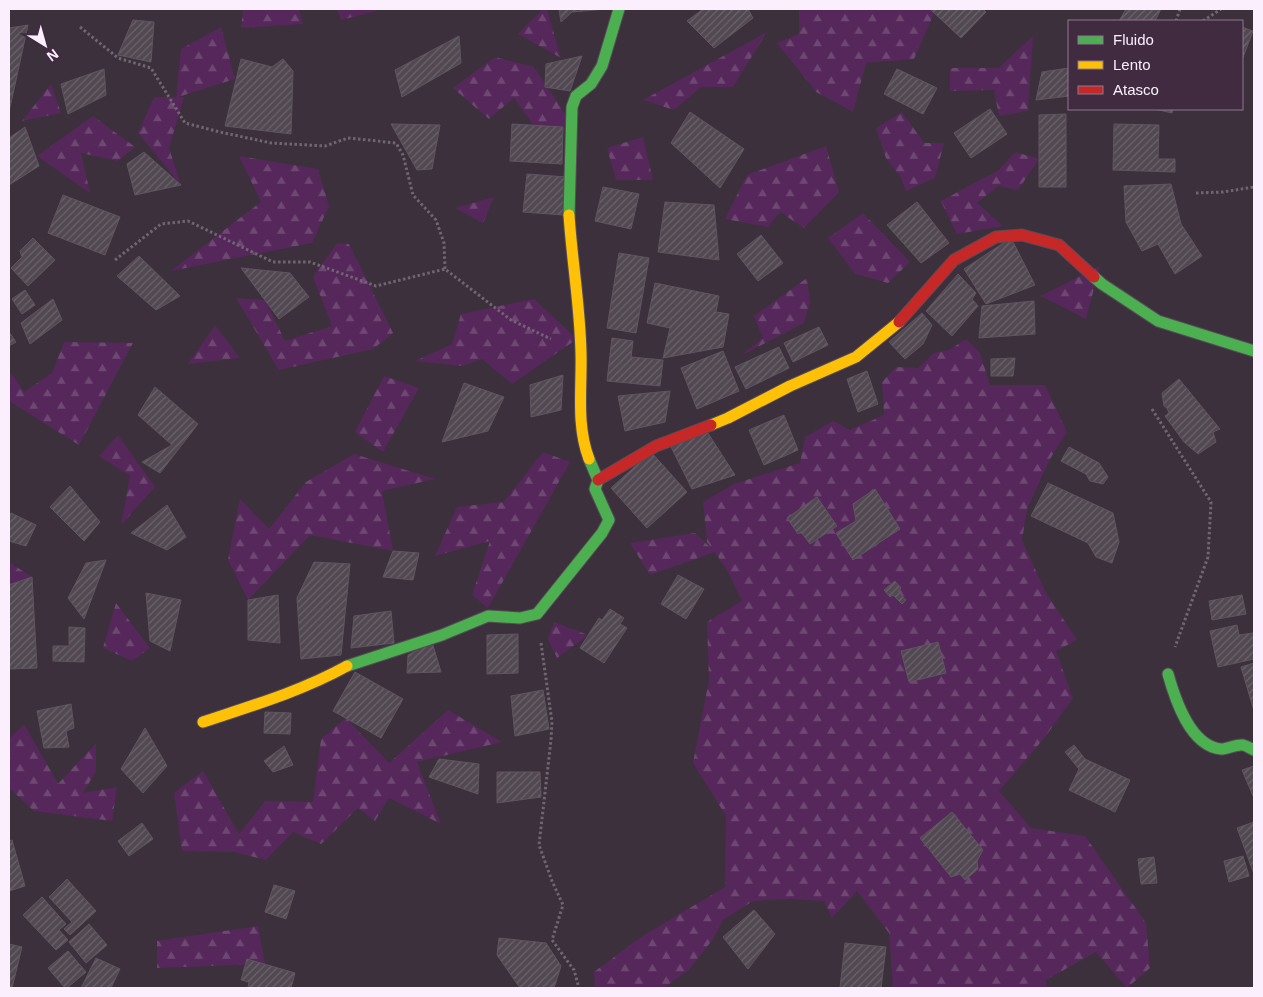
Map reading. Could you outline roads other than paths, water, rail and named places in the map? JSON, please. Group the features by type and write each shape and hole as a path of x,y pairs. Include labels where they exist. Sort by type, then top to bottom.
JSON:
{"street":[{"path":"203,722 277,697 330,676 350,664 442,634 488,616 520,618 537,614 602,533 609,520 606,511 600,504 595,489 598,480 586,450 580,419 581,353 578,298 570,248 568,208 571,173 572,107 576,96 590,84 602,66 619,9"},
{"path":"598,480 656,446 728,418 790,386 856,357 897,325 954,260 996,237 1022,234 1058,245 1102,284 1158,321 1254,351"},
{"path":"1168,674 1176,701 1192,730 1207,746 1222,749 1244,745 1254,750"}]}
